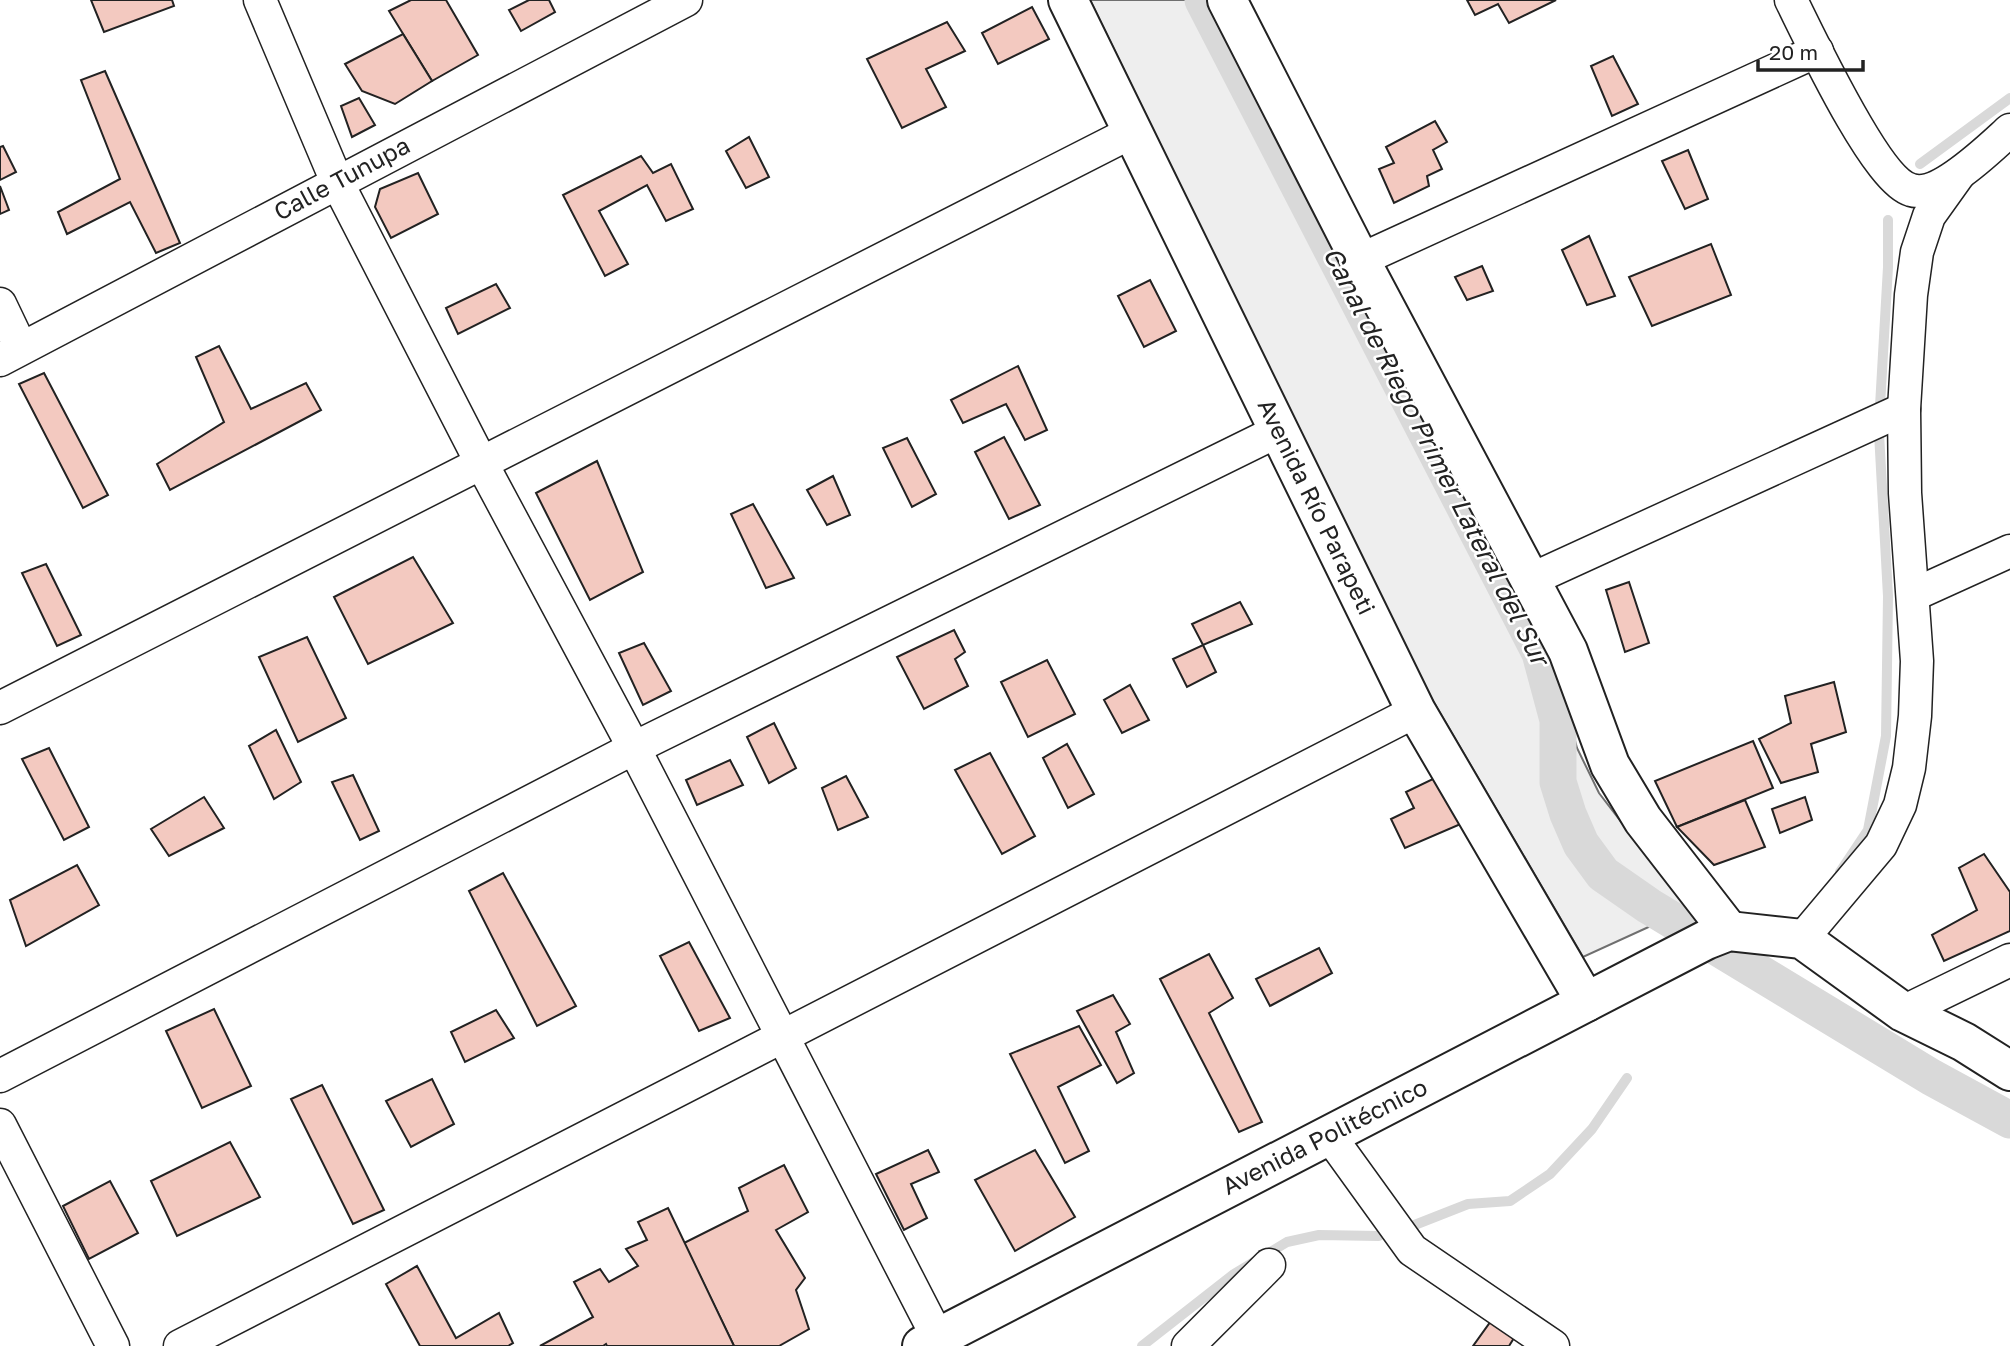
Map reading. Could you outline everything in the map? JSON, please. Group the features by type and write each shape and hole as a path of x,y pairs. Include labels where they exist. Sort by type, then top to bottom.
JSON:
{"main road":[{"name":"Avenida Río Parapeti","path":"1068,0 1416,711 1586,1002"},
{"path":"1227,0 1360,260 1568,651 1610,765 1643,820 1729,932 1802,939 1903,1012 1964,1042 2010,1070"},
{"name":"Avenida Politécnico","path":"930,1342 1706,940 1729,932"}],"street":[{"path":"260,0 337,182 482,464 784,1036 930,1342"},
{"name":"Calle Tunupa","path":"11,354 685,0"},
{"path":"1791,0 1868,145 1893,178 1911,191 1931,189 1959,174 2010,131"},
{"path":"1360,260 1816,51"},
{"path":"0,708 1132,132"},
{"path":"1802,939 1881,845 1900,805 1909,768 1917,662 1905,493 1903,409 1911,295 1917,252 1929,216 1959,174"},
{"path":"0,304 11,354"},
{"path":"1530,580 1903,409"},
{"path":"0,1076 634,748 1278,430"},
{"path":"1913,595 2010,551"},
{"path":"180,1346 1416,711"},
{"path":"1903,1012 2010,960"},
{"path":"0,1125 113,1346"},
{"path":"1329,1135 1412,1250 1553,1346"},
{"path":"1188,1346 1269,1265"}],"shaded area":[{"path":"1090,0 1213,0 1549,644 1577,748 1599,793 1688,909 1583,957 1422,682"}],"building":[{"path":"91,0 172,0 174,6 104,32"},
{"path":"411,0 446,0 478,55 432,81 389,11"},
{"path":"529,0 549,0 555,12 521,31 509,10"},
{"path":"1467,0 1556,0 1509,23 1498,4 1475,15"},
{"path":"1032,7 1049,39 998,64 982,33"},
{"path":"947,22 965,51 926,69 946,107 902,128 867,59"},
{"path":"403,34 432,81 395,104 362,91 345,64"},
{"path":"1613,56 1638,104 1612,116 1591,66"},
{"path":"105,71 180,243 156,253 130,202 67,234 58,212 120,179 81,80"},
{"path":"359,98 375,125 352,137 341,106"},
{"path":"1435,121 1447,142 1433,150 1442,169 1427,176 1429,186 1394,203 1379,169 1394,163 1386,147"},
{"path":"749,137 769,177 746,188 726,151"},
{"path":"3,146 16,172 0,180 0,147"},
{"path":"1688,150 1708,199 1685,209 1662,161"},
{"path":"641,156 653,173 671,164 693,209 666,221 647,185 599,211 628,264 605,276 563,195"},
{"path":"418,173 438,214 391,238 375,207 380,189"},
{"path":"0,186 9,210 0,214"},
{"path":"1589,236 1615,296 1587,305 1562,250"},
{"path":"1711,244 1731,295 1652,326 1629,277"},
{"path":"1482,266 1493,291 1467,300 1455,277"},
{"path":"1150,280 1176,331 1144,347 1118,296"},
{"path":"496,284 510,308 458,334 446,308"},
{"path":"219,346 251,409 306,383 321,410 170,490 157,464 224,422 196,357"},
{"path":"1018,366 1047,430 1025,440 1006,404 963,423 951,400"},
{"path":"44,373 108,495 83,508 19,384"},
{"path":"1004,437 1040,505 1009,519 975,452"},
{"path":"907,438 936,494 912,507 883,448"},
{"path":"597,461 643,572 590,600 536,493"},
{"path":"833,476 850,515 827,525 807,490"},
{"path":"753,504 794,578 766,588 731,514"},
{"path":"413,557 453,623 368,664 334,597"},
{"path":"46,564 81,635 57,646 22,573"},
{"path":"1629,582 1649,643 1625,652 1606,590"},
{"path":"1240,602 1252,624 1203,645 1192,624"},
{"path":"954,630 965,652 955,659 968,686 924,709 897,657"},
{"path":"307,637 346,718 298,742 259,657"},
{"path":"644,643 671,691 643,705 619,653"},
{"path":"1203,645 1216,672 1187,687 1173,659"},
{"path":"1047,660 1075,714 1028,737 1001,682"},
{"path":"1834,682 1846,732 1811,744 1818,772 1781,783 1759,739 1791,723 1785,696"},
{"path":"1130,685 1149,720 1122,733 1104,700"},
{"path":"774,723 796,768 769,783 747,737"},
{"path":"276,730 301,782 274,799 249,746"},
{"path":"1753,741 1773,788 1677,827 1655,781"},
{"path":"1067,744 1094,794 1068,808 1043,758"},
{"path":"49,748 89,827 64,840 22,759"},
{"path":"990,753 1035,836 1002,854 955,770"},
{"path":"730,760 743,785 697,805 686,780"},
{"path":"353,775 379,831 360,840 332,782"},
{"path":"846,776 868,817 838,830 822,788"},
{"path":"1439,776 1463,823 1405,848 1391,819 1414,808 1406,792"},
{"path":"204,797 224,828 169,856 151,829"},
{"path":"1805,797 1812,820 1780,833 1772,809"},
{"path":"1745,800 1765,847 1714,865 1677,827"},
{"path":"1984,854 2010,892 2010,931 1944,961 1932,935 1977,910 1959,868"},
{"path":"77,865 99,905 26,946 10,900"},
{"path":"503,873 576,1006 537,1026 469,891"},
{"path":"689,942 730,1018 699,1031 660,956"},
{"path":"1319,948 1332,973 1270,1006 1256,979"},
{"path":"1209,954 1233,998 1209,1013 1262,1122 1239,1132 1160,979"},
{"path":"1113,995 1130,1024 1116,1032 1134,1073 1117,1083 1077,1011"},
{"path":"214,1009 251,1086 202,1108 166,1031"},
{"path":"496,1010 514,1038 465,1062 451,1032"},
{"path":"1079,1026 1101,1065 1058,1087 1089,1151 1065,1163 1010,1054"},
{"path":"432,1079 454,1124 411,1147 386,1101"},
{"path":"322,1085 384,1210 353,1224 291,1099"},
{"path":"230,1142 260,1197 177,1236 151,1181"},
{"path":"928,1150 939,1172 911,1184 927,1218 904,1230 876,1174"},
{"path":"1035,1150 1075,1217 1015,1251 975,1180"},
{"path":"784,1165 808,1212 776,1230 805,1278 796,1290 809,1329 779,1346 734,1346 684,1243 748,1211 739,1188"},
{"path":"110,1181 138,1233 89,1259 63,1206"},
{"path":"668,1208 734,1346 540,1346 593,1317 574,1282 600,1269 609,1282 638,1266 626,1249 647,1240 638,1222"},
{"path":"417,1266 456,1338 499,1313 513,1343 508,1346 420,1346 386,1284"},
{"path":"1491,1321 1514,1338 1509,1346 1473,1346"}],"waterway":[{"name":"Canal de Riego Primer Lateral del Sur","path":"1203,0 1540,653 1558,720 1558,782 1581,844 1603,874 1649,906 1931,1077 2010,1120"},
{"path":"1920,164 2010,98"},
{"path":"1880,406 1888,220"},
{"path":"1840,872 1868,830 1886,736 1888,596 1879,433"},
{"path":"1412,1226 1468,1204 1510,1201 1550,1174 1592,1129 1627,1078"},
{"path":"1142,1346 1234,1274 1287,1242 1319,1235 1379,1236"}]}
